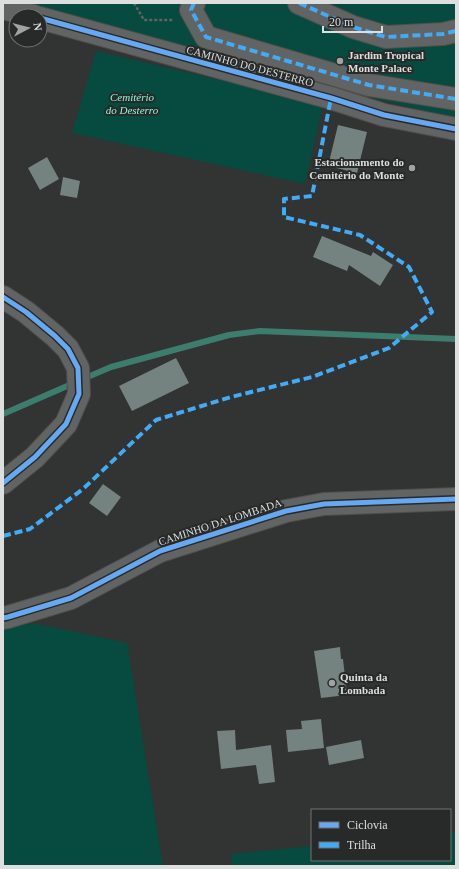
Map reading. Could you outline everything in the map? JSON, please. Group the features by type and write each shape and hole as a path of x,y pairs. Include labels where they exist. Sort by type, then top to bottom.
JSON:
{"street":[{"path":"299,3 353,26 386,37 443,34 456,31"},
{"path":"194,11 206,37 369,86 456,99"},
{"name":"CAMINHO DO DESTERRO","path":"48,20 331,98 384,115 456,129"},
{"path":"3,297 26,312 56,336 68,349 78,368 79,394 66,424 35,457 3,483"},
{"name":"CAMINHO DA LOMBADA","path":"3,618 71,598 160,551 286,511 324,504 456,499"}],"path":[{"path":"134,3 144,20 194,11"}],"green space":[{"name":"Jardim Tropical Monte Palace","path":"17,3 456,3 456,118 311,84 48,12 48,8 35,8"},
{"name":"Cemitério do Desterro","path":"96,51 323,104 305,184 72,133"},
{"path":"38,624 127,643 163,866 3,866 3,625"},
{"path":"451,832 456,832 456,866 232,866 231,854 311,846 311,861 451,861"}],"building":[{"path":"338,125 367,132 357,173 328,166"},
{"path":"47,157 59,179 40,190 28,168"},
{"path":"63,177 80,181 77,198 60,195"},
{"path":"322,236 371,256 373,252 393,265 380,286 349,265 347,271 313,257"},
{"path":"176,358 189,383 132,411 119,386"},
{"path":"103,484 121,497 107,516 89,503"},
{"name":"Quinta da Lombada","path":"340,647 341,659 343,659 347,695 321,698 314,651"},
{"path":"321,719 324,748 288,752 286,730 302,729 301,721"},
{"path":"235,730 236,750 271,745 275,782 259,784 256,765 221,769 217,731"},
{"path":"361,740 364,758 329,765 326,747"}],"waterway":[{"path":"83,379 111,367 229,335 260,331 456,339"},
{"path":"3,414 74,383"}],"marked path":[{"path":"194,3 191,10 206,37 369,85 456,99"},
{"path":"299,3 353,27 386,37 443,34 456,31"},
{"path":"3,536 30,529 83,489 156,420 231,397 312,377 389,348 432,312 409,267 360,235 284,217 284,199 312,196 331,98"}],"cycle path":[{"path":"48,20 331,98 384,115 456,129"},
{"path":"3,297 26,312 68,349 78,368 79,394 66,424 35,457 3,483"},
{"path":"3,618 71,598 160,551 286,511 324,504 456,499"}],"place":[{"name":"Jardim Tropical Monte Palace","path":"340,61"},
{"name":"Estacionamento do Cemitério do Monte","path":"412,168"},
{"name":"Quinta da Lombada","path":"332,683"}]}
